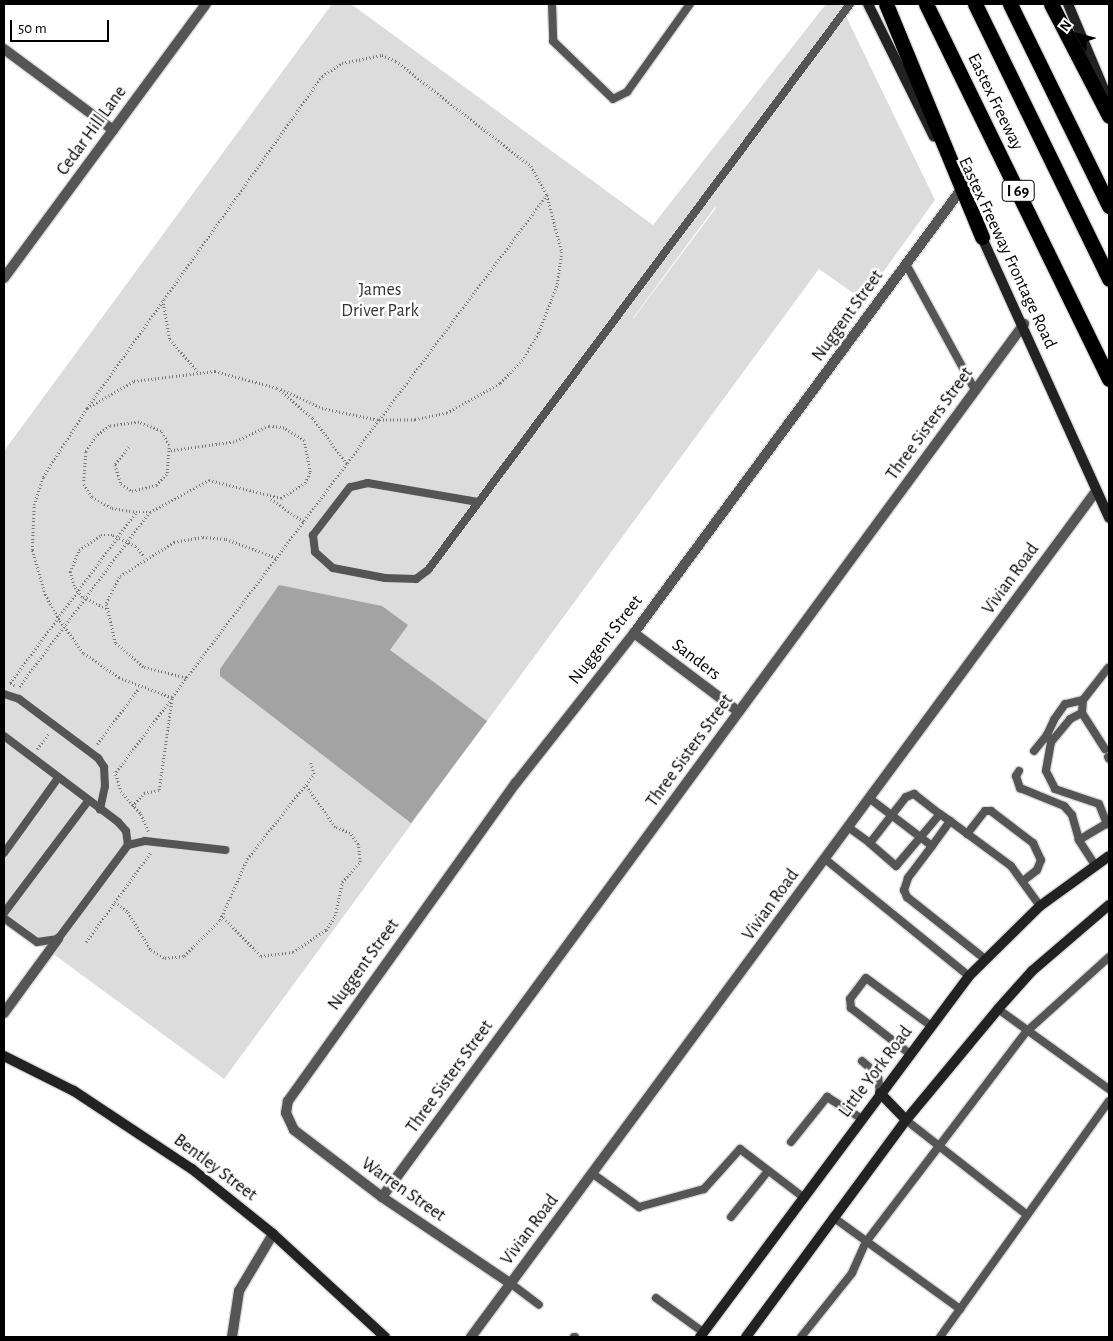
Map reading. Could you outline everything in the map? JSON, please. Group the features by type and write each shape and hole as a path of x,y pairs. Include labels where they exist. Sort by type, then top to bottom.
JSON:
{"highway":[{"path":"886,4 982,237"},
{"name":"Eastex Freeway","path":"926,4 1109,379"},
{"name":"I 69","path":"975,4 1109,279"},
{"path":"1010,4 1109,206"},
{"path":"1051,4 1109,116"}],"main road":[{"name":"Eastex Freeway Frontage Road","path":"868,4 1024,324 1109,518"},
{"path":"1068,4 1109,101"},
{"name":"Little York Road","path":"702,1335 861,1118 969,976 1040,906 1109,856"},
{"path":"746,1337 906,1120 998,1008 1032,971 1109,905"},
{"name":"Bentley Street","path":"4,1056 110,1113 273,1234 348,1308 385,1337"},
{"path":"880,1093 906,1120"}],"street":[{"name":"Cedar Hill Lane","path":"4,278 206,4"},
{"path":"4,49 113,130"},
{"name":"Nuggent Street","path":"286,1113 288,1101 309,1069 516,783 634,633 960,191"},
{"name":"Three Sisters Street","path":"382,1197 1024,324"},
{"name":"Vivian Road","path":"471,1337 1096,491"},
{"name":"Sanders","path":"634,633 738,712"},
{"path":"4,1013 58,939"},
{"name":"Warren Street","path":"286,1113 294,1130 382,1197 510,1283"},
{"path":"232,1337 239,1291 273,1234"}],"lane":[{"path":"552,4 553,41 613,99 627,92 690,4"},
{"path":"478,502 368,483 350,487 313,535 315,552 333,568 416,579 428,570 850,4"},
{"path":"906,264 975,390"},
{"path":"1105,749 1082,713 1083,700 1109,668"},
{"path":"4,694 54,726 104,767 100,809"},
{"path":"1083,700 1065,704 1049,738 1046,771 1064,806 1072,815 1079,840 1095,866"},
{"path":"1034,751 1070,719 1082,713"},
{"path":"4,736 126,831 128,845 58,939 36,942 4,918"},
{"path":"1019,771 1016,782 1020,788 1064,806"},
{"path":"4,852 58,778"},
{"path":"1055,789 1099,804 1108,823 1079,840"},
{"path":"870,843 892,815 914,794 1024,880 1040,906"},
{"path":"870,798 932,846"},
{"path":"4,913 88,801"},
{"path":"967,834 985,810 991,811 1034,843 1041,860 1037,870 1024,880"},
{"path":"848,827 896,866 922,838 940,814"},
{"path":"950,821 908,878 904,890 907,897 985,959"},
{"path":"128,845 153,842 224,850"},
{"path":"825,859 969,976"},
{"path":"801,1337 852,1273 866,1242 937,1146 1026,1032 1109,957"},
{"path":"910,1054 851,1008 850,999 866,978 931,1026"},
{"path":"998,1008 1026,1032 1109,1089"},
{"path":"862,1061 878,1075 880,1093"},
{"path":"791,1142 827,1097 861,1118"},
{"path":"940,1337 1026,1214 1109,1101"},
{"path":"906,1120 1026,1214"},
{"path":"593,1174 639,1207 704,1189 740,1149 803,1197"},
{"path":"731,1217 768,1171"},
{"path":"833,1217 960,1309"},
{"path":"510,1283 539,1305"},
{"path":"656,1298 702,1335"}],"path":[{"path":"87,408 134,381 198,372 236,373 277,388 322,408 379,420 415,420 447,413 500,384 523,360 557,286 562,252 546,195 517,152 396,61 365,55 322,76 87,408 43,477 34,505 32,550 45,595 64,628 83,654 139,688 172,698"},
{"path":"116,772 546,195"},
{"path":"164,299 170,339 198,372"},
{"path":"277,388 314,418 347,464"},
{"path":"129,447 118,458 115,475 132,491 156,485 167,472 170,450 161,431 140,422 110,426 96,436 86,452 84,484 92,497 112,508 150,512"},
{"path":"170,450 234,442 269,426 294,432 304,441 310,472 290,495 270,498"},
{"path":"18,689 150,512 209,480 270,498 304,522"},
{"path":"25,695 10,683 59,620 136,512"},
{"path":"106,609 86,600 78,592 70,572 79,550 101,535 119,538 128,542 145,557"},
{"path":"186,678 143,667 125,655 109,631 106,609 120,576 145,557 174,542 203,537 226,539 277,558"},
{"path":"95,747 139,688"},
{"path":"132,806 144,794 159,790 172,698"},
{"path":"31,757 54,726"},
{"path":"90,743 100,751"},
{"path":"115,902 128,912 151,950 171,959 184,956 221,916 247,859 291,798 306,786 314,774 310,762"},
{"path":"86,942 150,856 153,842 141,814 132,806 121,791 116,772 112,766"},
{"path":"221,916 261,956 293,952 326,930 335,916 342,882 360,862 358,844 350,833 335,827 306,786"}],"green space":[{"name":"James Driver Park","path":"332,4 351,4 653,225 826,4 840,4 935,200 863,300 819,269 224,1079 4,918 4,451","holes":["715,207 716,208 633,319"]}],"shaded area":[{"path":"279,585 382,606 408,625 390,650 487,721 411,823 220,676 220,669"}]}
